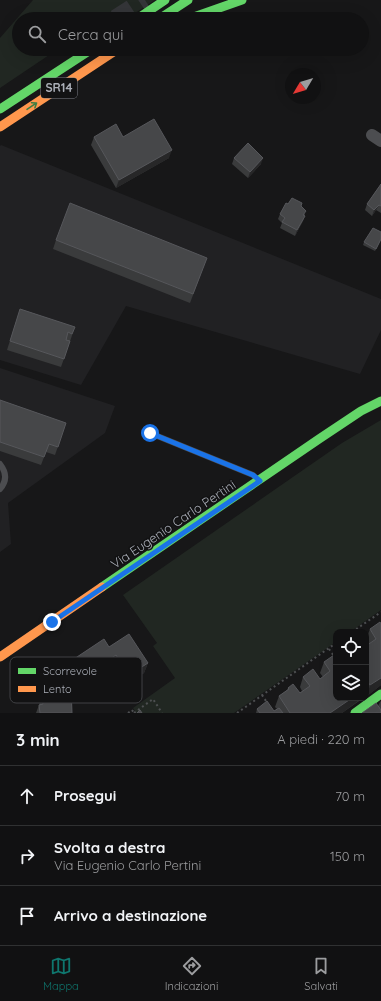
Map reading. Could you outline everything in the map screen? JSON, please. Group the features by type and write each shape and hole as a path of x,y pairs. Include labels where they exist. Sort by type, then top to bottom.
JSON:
{"street":[{"path":"147,12 165,0"},
{"path":"170,12 188,0"},
{"path":"208,12 242,0"},
{"name":"SR14","path":"0,109 81,56"},
{"name":"SR14","path":"0,127 107,56"},
{"name":"Via Eugenio Carlo Pertini","path":"0,657 361,411 381,401"},
{"path":"354,713 381,694"}],"lane":[{"path":"150,433 253,475 260,481"},
{"path":"0,464 6,476 4,484 0,489"}],"path":[{"path":"356,629 381,612"},
{"path":"237,713 333,645"},
{"path":"328,649 333,655"},
{"path":"262,695 271,707"},
{"path":"128,713 132,710 134,713 153,699 162,713"}],"shaded area":[{"path":"33,0 155,0 137,12 23,12"},
{"path":"12,24 12,56 48,56 0,88 0,38"},
{"path":"1,145 381,299 381,330 360,374 126,306 81,385 0,360"},
{"path":"0,368 115,406 105,433 8,503 11,544 0,552"},
{"path":"381,420 381,610 354,629 333,629 333,644 234,713 136,713 133,708 175,678 153,646 157,643 123,595 342,443"}],"building":[{"path":"154,119 172,150 119,180 94,137 116,124 123,137"},
{"path":"248,143 263,158 250,172 234,158"},
{"path":"381,184 381,206 379,205 374,210 367,204"},
{"path":"292,198 302,203 301,206 306,211 303,215 305,216 297,230 282,222 285,218 280,214 286,203 288,204"},
{"path":"70,203 207,258 193,294 56,240"},
{"path":"373,228 381,232 381,239 376,249 364,242"},
{"path":"20,309 75,327 72,334 68,332 66,340 70,341 64,359 10,341"},
{"path":"0,400 66,423 58,447 49,444 44,457 0,442"},
{"path":"380,622 381,678 370,685 369,644 376,639 370,629"},
{"path":"129,634 148,663 142,667 142,657 117,657 116,655 113,657 77,657 104,639 109,647"},
{"path":"333,656 333,701 348,701 330,713 290,713 279,696 293,684 300,693 310,686 303,677 313,669 320,679 330,671 324,662"},
{"path":"267,701 274,711 279,708 283,713 260,713 257,709"},
{"path":"72,703 72,713 40,713 39,705"},
{"path":"376,703 381,710 381,713 362,713"}],"tunnel":[{"path":"127,12 145,0"}],"traffic: fast":[{"path":"147,12 165,0"},
{"path":"170,12 188,0"},
{"path":"208,12 242,0"},
{"path":"0,109 81,56"},
{"path":"102,587 319,439 361,411 381,401"},
{"path":"355,713 381,694"}],"traffic: slow":[{"path":"0,127 107,56"},
{"path":"0,657 102,587"}],"route":[{"path":"52,622 260,481 253,475 150,433"}]}
